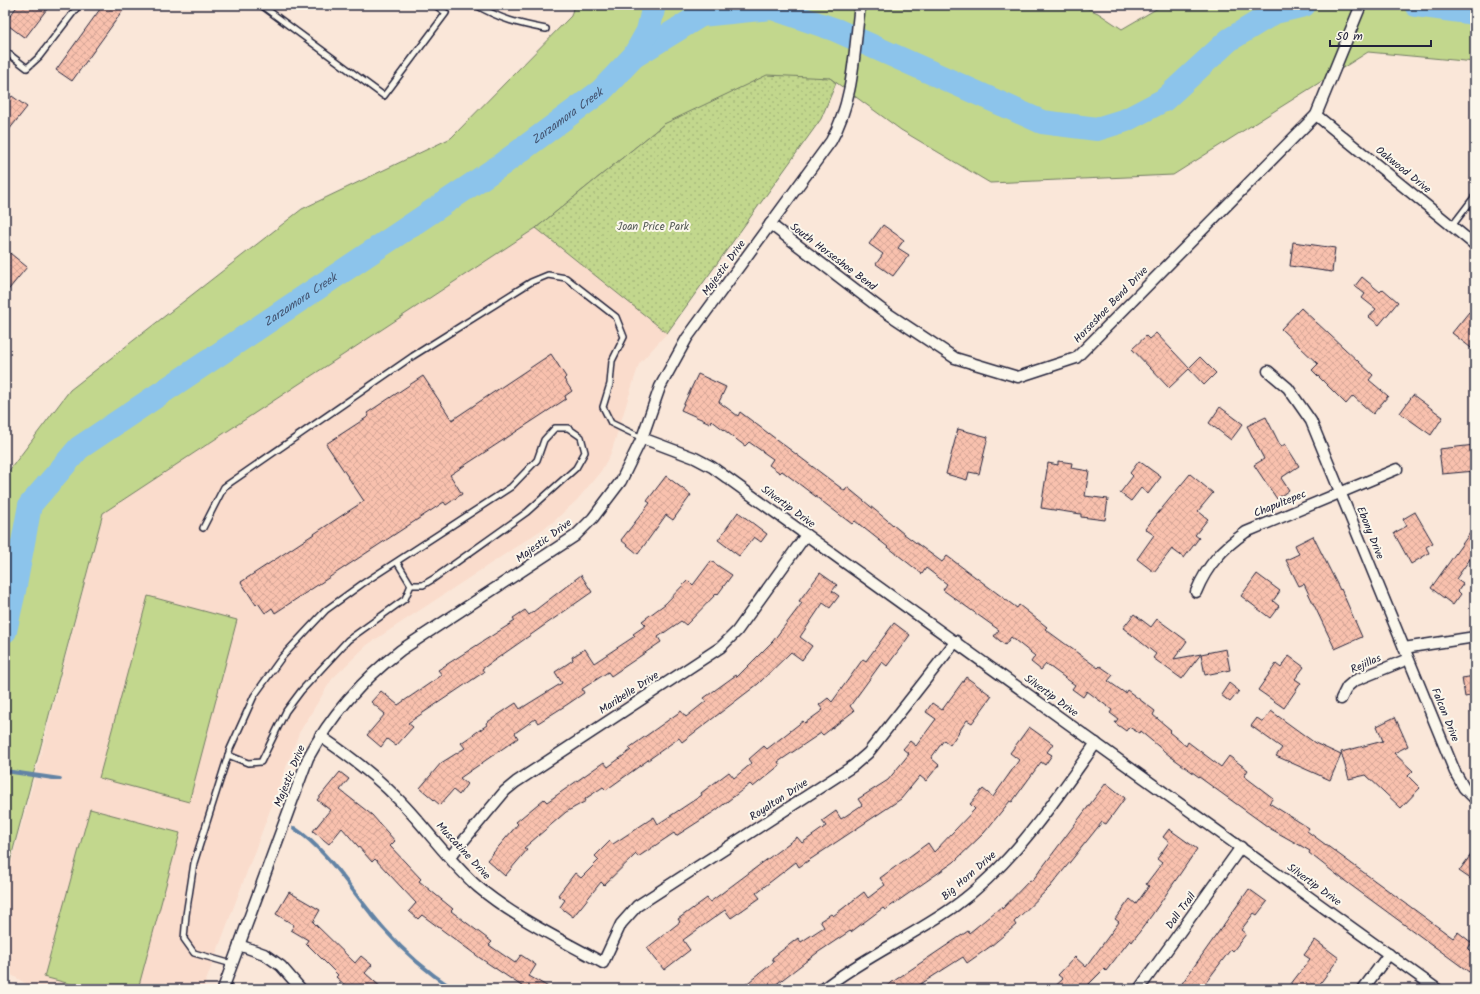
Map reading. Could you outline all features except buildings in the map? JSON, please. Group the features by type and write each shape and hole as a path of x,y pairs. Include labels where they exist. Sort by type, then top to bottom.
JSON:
{"street":[{"name":"Majestic Drive","path":"223,989 308,758 320,736 342,706 379,666 575,536 593,518 621,481 642,438 660,387 673,362 688,338 839,128 848,100 860,5"},
{"path":"1316,115 1361,5"},
{"name":"Oakwood Drive","path":"1316,115 1475,245"},
{"name":"Horseshoe Bend Drive","path":"881,309 955,358 1018,376 1076,358 1316,115"},
{"name":"South Horseshoe Bend","path":"770,224 881,309"},
{"name":"Ebony Drive","path":"1268,371 1288,388 1304,410 1340,493 1408,659"},
{"name":"Silvertip Drive","path":"642,438 695,458 712,467 1437,989"},
{"name":"Chapultepec","path":"1196,592 1212,562 1227,545 1246,532 1397,469"},
{"name":"Maribelle Drive","path":"450,857 505,791 516,782 721,647 738,630 806,535"},
{"path":"1404,648 1475,637"},
{"name":"Royalton Drive","path":"603,963 622,924 637,906 853,766 868,753 956,642"},
{"name":"Rejillas","path":"1341,699 1348,687 1354,681 1408,659"},
{"name":"Falcon Drive","path":"1408,659 1455,772 1464,788 1475,799"},
{"name":"Muscatine Drive","path":"320,736 362,764 376,777 399,799 477,885 514,914 603,963"},
{"name":"Big Horn Drive","path":"824,989 955,906 988,879 1032,833 1096,743"},
{"name":"Dall Trail","path":"1139,989 1241,847"},
{"path":"238,945 264,954 281,966 302,989"},
{"path":"1363,989 1389,954"}],"lane":[{"path":"5,51 27,68 39,57 79,5"},
{"path":"261,5 384,96 446,13 435,5"},
{"path":"476,5 496,17 522,25 546,29"},
{"path":"1452,226 1475,196"},
{"path":"203,528 224,486 413,356 531,282 548,274 566,278 616,317 624,336 612,361 610,384 603,407 611,423 642,438"},
{"path":"232,964 194,953 184,939 194,863 228,756 254,696 282,657 326,610 396,562 511,488 537,460 544,440 555,428 568,428 581,437 585,452 576,468 527,512 433,579 423,585 411,585"},
{"path":"396,562 411,585"},
{"path":"228,756 248,763 261,762 286,712 301,691 348,640 405,599 411,585"}],"shaded area":[{"path":"536,228 667,333 639,364 611,453 601,471 577,500 552,523 367,645 332,679 299,733 203,989 35,989 5,971 5,884 34,780 103,513"}],"green space":[{"path":"574,5 1080,5 1098,13 1122,29 1163,5 1475,5 1475,62 1368,52 1173,175 990,183 901,130 830,78 664,124 536,228 103,513 5,880 5,476 70,390 302,209 451,138 571,16"},
{"name":"Joan Price Park","path":"767,75 830,78 836,83 821,119 667,333 536,228 664,124"},
{"path":"148,596 237,620 189,802 99,778"},
{"path":"90,809 180,833 138,989 89,989 44,977"}],"waterway":[{"name":"Zarzamora Creek","path":"5,631 30,505 79,448 501,165 601,91 634,56 648,31 654,5"},
{"path":"636,55 701,15 772,8 836,30 1042,122 1097,129 1126,120 1164,100 1229,40 1275,12 1304,5"},
{"path":"1416,5 1475,13"},
{"path":"5,771 60,779"},
{"path":"294,828 320,850 343,876 393,939 409,955 453,989"}]}
